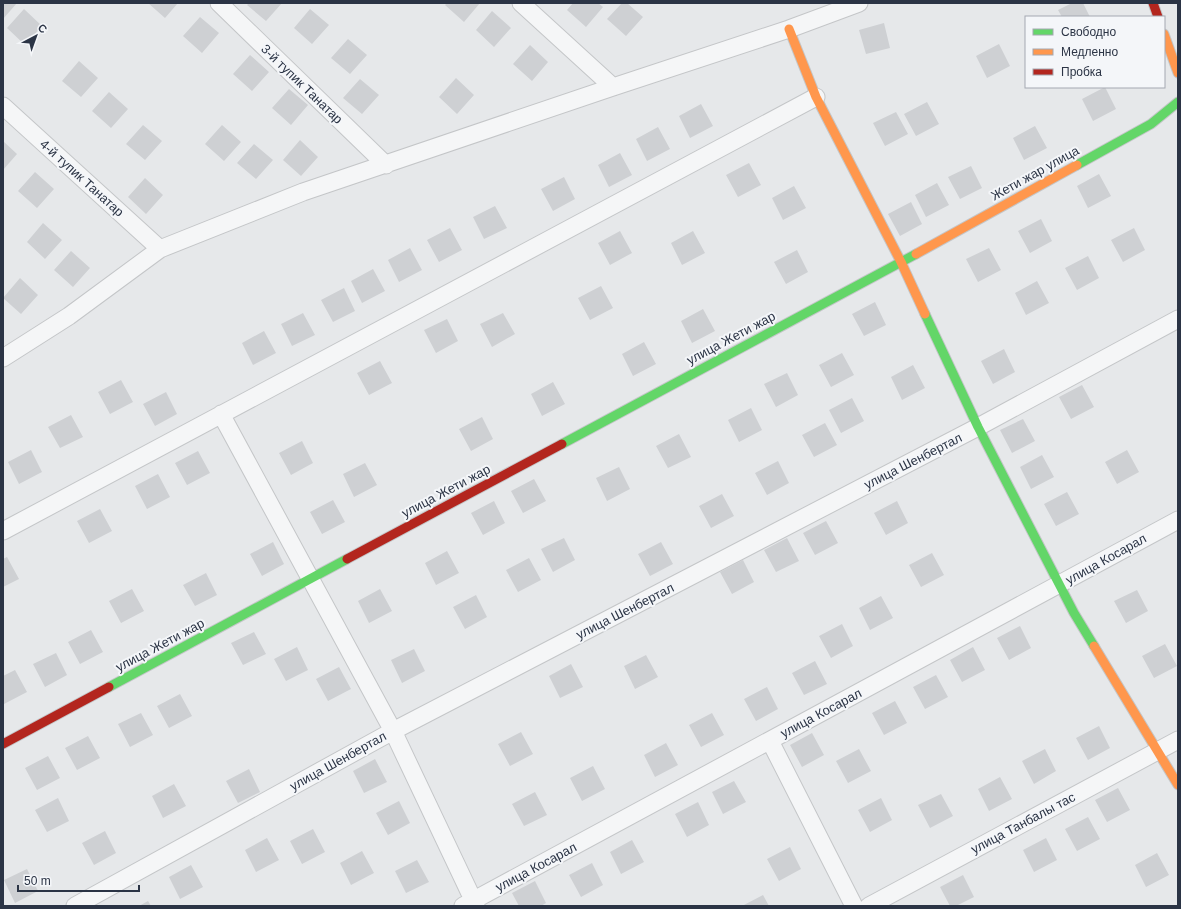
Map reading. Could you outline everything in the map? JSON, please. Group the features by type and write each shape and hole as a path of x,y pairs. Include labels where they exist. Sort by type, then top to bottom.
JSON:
{"street":[{"name":"3-й тупик Танатар","path":"219,3 386,165"},
{"path":"521,3 613,87"},
{"path":"3,358 69,316 160,249 303,192 789,29 859,3"},
{"path":"1153,3 1158,16"},
{"path":"789,29 816,97 901,262 978,427 1061,584 1074,613 1178,784"},
{"path":"1165,37 1178,74"},
{"path":"3,532 816,97"},
{"name":"Жети жар улица","path":"901,262 1151,124 1178,102"},
{"name":"4-й тупик Танатар","path":"3,106 160,249"},
{"name":"улица Жети жар","path":"3,744 901,262"},
{"name":"улица Шенбертал","path":"75,906 393,731 978,427 1178,319"},
{"path":"221,414 393,731 471,904"},
{"name":"улица Косарал","path":"471,904 1178,520"},
{"name":"улица Танбалы тас","path":"869,906 1178,740"},
{"path":"770,741 854,906"}],"building":[{"path":"3,3 17,3 3,19"},
{"path":"148,3 178,3 165,18"},
{"path":"249,3 282,3 266,21 247,5"},
{"path":"447,3 480,3 464,22 445,5"},
{"path":"573,3 598,3 603,7 586,27 567,10"},
{"path":"622,3 627,3 643,17 626,36 607,19"},
{"path":"1072,3 1083,3 1090,16 1061,16 1058,10"},
{"path":"24,9 42,26 25,45 7,28"},
{"path":"310,9 329,25 312,44 294,28"},
{"path":"492,11 511,28 494,47 476,30"},
{"path":"200,17 219,33 202,53 183,36"},
{"path":"884,23 890,48 866,54 859,30"},
{"path":"348,39 367,55 350,74 331,58"},
{"path":"999,44 1010,66 987,78 976,56"},
{"path":"530,45 548,62 532,81 513,64"},
{"path":"250,55 269,72 252,91 233,74"},
{"path":"79,61 98,78 81,97 62,81"},
{"path":"456,78 474,95 457,114 439,97"},
{"path":"360,79 379,95 362,114 343,98"},
{"path":"1106,88 1116,109 1093,121 1082,99"},
{"path":"289,89 308,105 291,125 272,108"},
{"path":"109,92 128,109 111,128 92,111"},
{"path":"927,102 939,124 916,136 904,114"},
{"path":"701,104 713,126 690,138 679,116"},
{"path":"896,112 908,134 885,146 873,123"},
{"path":"143,125 162,141 145,160 126,144"},
{"path":"222,125 241,142 224,161 205,144"},
{"path":"1035,126 1047,148 1024,160 1013,138"},
{"path":"658,127 670,149 647,161 636,139"},
{"path":"300,140 318,157 301,176 283,160"},
{"path":"3,141 17,154 3,170"},
{"path":"254,144 273,160 256,179 237,163"},
{"path":"620,153 632,175 609,187 598,165"},
{"path":"749,163 761,185 738,197 726,175"},
{"path":"971,166 982,188 960,199 948,177"},
{"path":"35,172 54,189 37,208 18,191"},
{"path":"1099,174 1111,196 1088,208 1077,186"},
{"path":"564,177 575,199 553,211 541,189"},
{"path":"145,178 163,195 146,214 128,197"},
{"path":"937,183 949,205 926,217 915,195"},
{"path":"794,186 806,208 783,220 772,198"},
{"path":"911,202 922,224 900,236 888,214"},
{"path":"495,206 507,228 484,239 473,217"},
{"path":"1041,219 1052,241 1030,253 1018,231"},
{"path":"43,223 62,240 45,259 27,242"},
{"path":"450,228 462,250 439,262 427,240"},
{"path":"1134,228 1145,250 1123,262 1111,240"},
{"path":"620,231 632,253 610,265 598,243"},
{"path":"693,231 705,253 682,265 671,243"},
{"path":"410,248 422,270 399,282 388,260"},
{"path":"989,248 1001,270 978,282 966,259"},
{"path":"797,250 808,272 786,284 774,262"},
{"path":"71,251 90,268 73,287 54,270"},
{"path":"1088,256 1099,278 1077,290 1065,268"},
{"path":"373,269 385,291 362,303 351,281"},
{"path":"20,278 38,295 21,314 3,298"},
{"path":"1037,281 1049,303 1026,315 1015,293"},
{"path":"601,286 613,308 590,320 578,298"},
{"path":"344,288 355,311 333,322 321,300"},
{"path":"875,302 886,325 864,336 852,314"},
{"path":"703,309 715,331 692,343 681,321"},
{"path":"303,313 315,335 292,346 281,324"},
{"path":"503,313 515,334 492,347 480,324"},
{"path":"447,319 458,341 436,353 424,330"},
{"path":"264,331 276,353 253,365 242,343"},
{"path":"644,342 656,364 633,376 622,354"},
{"path":"1004,349 1015,372 993,384 981,361"},
{"path":"842,353 854,375 831,387 819,365"},
{"path":"380,361 392,383 369,395 357,373"},
{"path":"913,365 925,388 902,400 891,377"},
{"path":"787,373 798,395 776,407 764,384"},
{"path":"121,380 133,402 110,414 98,392"},
{"path":"553,382 565,404 542,416 531,394"},
{"path":"1082,385 1094,407 1071,419 1059,397"},
{"path":"166,392 177,414 155,426 143,404"},
{"path":"852,398 864,421 841,433 829,410"},
{"path":"751,408 762,430 739,442 728,420"},
{"path":"71,415 83,437 60,448 48,427"},
{"path":"482,417 493,439 471,451 459,429"},
{"path":"1023,419 1035,441 1012,453 1000,430"},
{"path":"825,423 837,445 814,457 802,435"},
{"path":"679,434 691,457 668,468 656,446"},
{"path":"302,441 313,463 291,475 279,453"},
{"path":"31,450 42,472 19,484 8,462"},
{"path":"1127,450 1139,472 1117,484 1105,462"},
{"path":"198,451 210,473 187,485 175,463"},
{"path":"1042,455 1054,477 1031,489 1020,467"},
{"path":"778,461 789,483 767,495 755,473"},
{"path":"365,463 377,485 354,497 343,474"},
{"path":"619,467 630,489 607,501 596,478"},
{"path":"158,474 170,497 147,509 135,486"},
{"path":"534,479 546,501 523,513 511,491"},
{"path":"1067,492 1079,514 1056,526 1044,504"},
{"path":"722,494 734,516 711,528 699,506"},
{"path":"333,500 345,522 322,534 310,512"},
{"path":"494,501 505,523 483,535 471,513"},
{"path":"897,501 908,523 886,535 874,513"},
{"path":"100,509 112,531 89,543 77,521"},
{"path":"826,521 838,543 815,555 803,533"},
{"path":"564,538 575,560 553,572 541,549"},
{"path":"787,538 799,561 776,572 764,550"},
{"path":"273,542 284,564 262,576 250,554"},
{"path":"661,542 673,564 650,576 638,554"},
{"path":"447,551 459,573 436,585 425,563"},
{"path":"932,553 944,575 921,587 909,565"},
{"path":"7,557 19,579 3,587 3,559"},
{"path":"529,558 541,580 518,592 506,570"},
{"path":"743,560 754,582 732,594 720,572"},
{"path":"206,573 217,595 195,606 183,585"},
{"path":"132,589 144,611 121,623 109,601"},
{"path":"380,589 392,611 369,623 358,601"},
{"path":"1137,590 1148,611 1126,623 1114,601"},
{"path":"476,595 487,617 465,629 453,607"},
{"path":"881,596 893,618 870,630 859,608"},
{"path":"842,624 853,646 831,658 819,636"},
{"path":"1020,626 1031,648 1009,660 997,638"},
{"path":"91,630 103,652 80,664 68,642"},
{"path":"254,632 266,654 243,665 231,643"},
{"path":"1165,644 1177,666 1154,678 1142,656"},
{"path":"297,647 308,670 286,681 274,659"},
{"path":"973,647 985,670 962,682 950,660"},
{"path":"414,649 425,671 402,683 391,660"},
{"path":"56,653 67,675 45,687 33,664"},
{"path":"646,655 658,677 635,689 624,666"},
{"path":"815,661 827,684 804,695 792,673"},
{"path":"571,664 583,687 560,698 549,676"},
{"path":"339,667 351,689 328,701 316,679"},
{"path":"15,670 27,692 4,704 3,676"},
{"path":"936,675 948,697 925,709 913,687"},
{"path":"767,687 778,709 756,721 744,699"},
{"path":"180,694 192,716 169,728 157,706"},
{"path":"895,701 907,723 884,735 872,713"},
{"path":"141,713 153,735 130,747 118,724"},
{"path":"712,713 724,735 701,747 689,725"},
{"path":"1099,726 1110,748 1088,760 1076,738"},
{"path":"521,732 533,754 510,766 498,744"},
{"path":"812,733 824,755 802,767 790,745"},
{"path":"88,736 100,758 77,770 65,748"},
{"path":"666,743 678,765 655,777 644,755"},
{"path":"859,749 871,771 848,783 836,761"},
{"path":"1045,749 1056,771 1034,784 1022,761"},
{"path":"48,756 60,778 37,790 25,768"},
{"path":"375,759 387,782 364,793 353,771"},
{"path":"593,766 605,789 582,801 570,778"},
{"path":"249,769 260,792 238,803 226,781"},
{"path":"1000,777 1012,799 989,811 978,789"},
{"path":"734,781 746,802 723,814 712,792"},
{"path":"174,784 186,806 163,818 152,796"},
{"path":"1118,788 1130,810 1107,822 1095,800"},
{"path":"535,792 547,815 524,826 512,804"},
{"path":"941,794 953,816 930,828 918,805"},
{"path":"58,798 69,821 47,832 35,810"},
{"path":"881,798 892,820 870,832 858,810"},
{"path":"399,801 410,823 388,835 376,813"},
{"path":"698,802 709,825 687,837 675,814"},
{"path":"1088,817 1100,839 1077,851 1065,829"},
{"path":"313,829 325,852 302,864 290,841"},
{"path":"105,831 116,853 94,865 82,843"},
{"path":"267,838 279,860 256,872 245,850"},
{"path":"1046,838 1057,860 1034,872 1023,850"},
{"path":"632,840 644,862 621,874 610,852"},
{"path":"790,847 801,869 779,881 767,859"},
{"path":"362,851 374,873 351,885 340,863"},
{"path":"1157,853 1169,875 1146,887 1135,865"},
{"path":"417,860 429,882 406,893 395,871"},
{"path":"592,863 603,885 581,897 569,875"},
{"path":"191,865 203,887 180,899 169,877"},
{"path":"27,869 38,891 15,903 4,880"},
{"path":"963,875 974,897 956,906 950,906 940,887"},
{"path":"535,881 546,903 541,906 519,906 512,893"},
{"path":"763,895 769,906 742,906"},
{"path":"148,901 151,906 139,906"}],"traffic: fast":[{"path":"1077,165 1151,124 1178,102"},
{"path":"562,444 916,254"},
{"path":"925,314 978,427 1074,613 1094,646"},
{"path":"109,687 347,559"}],"traffic: slow":[{"path":"789,29 816,97 901,262 925,314"},
{"path":"1165,37 1178,73"},
{"path":"916,254 1077,165"},
{"path":"1094,646 1178,785"}],"traffic: jam":[{"path":"1153,3 1158,16"},
{"path":"347,559 562,444"},
{"path":"3,744 109,687"}]}
